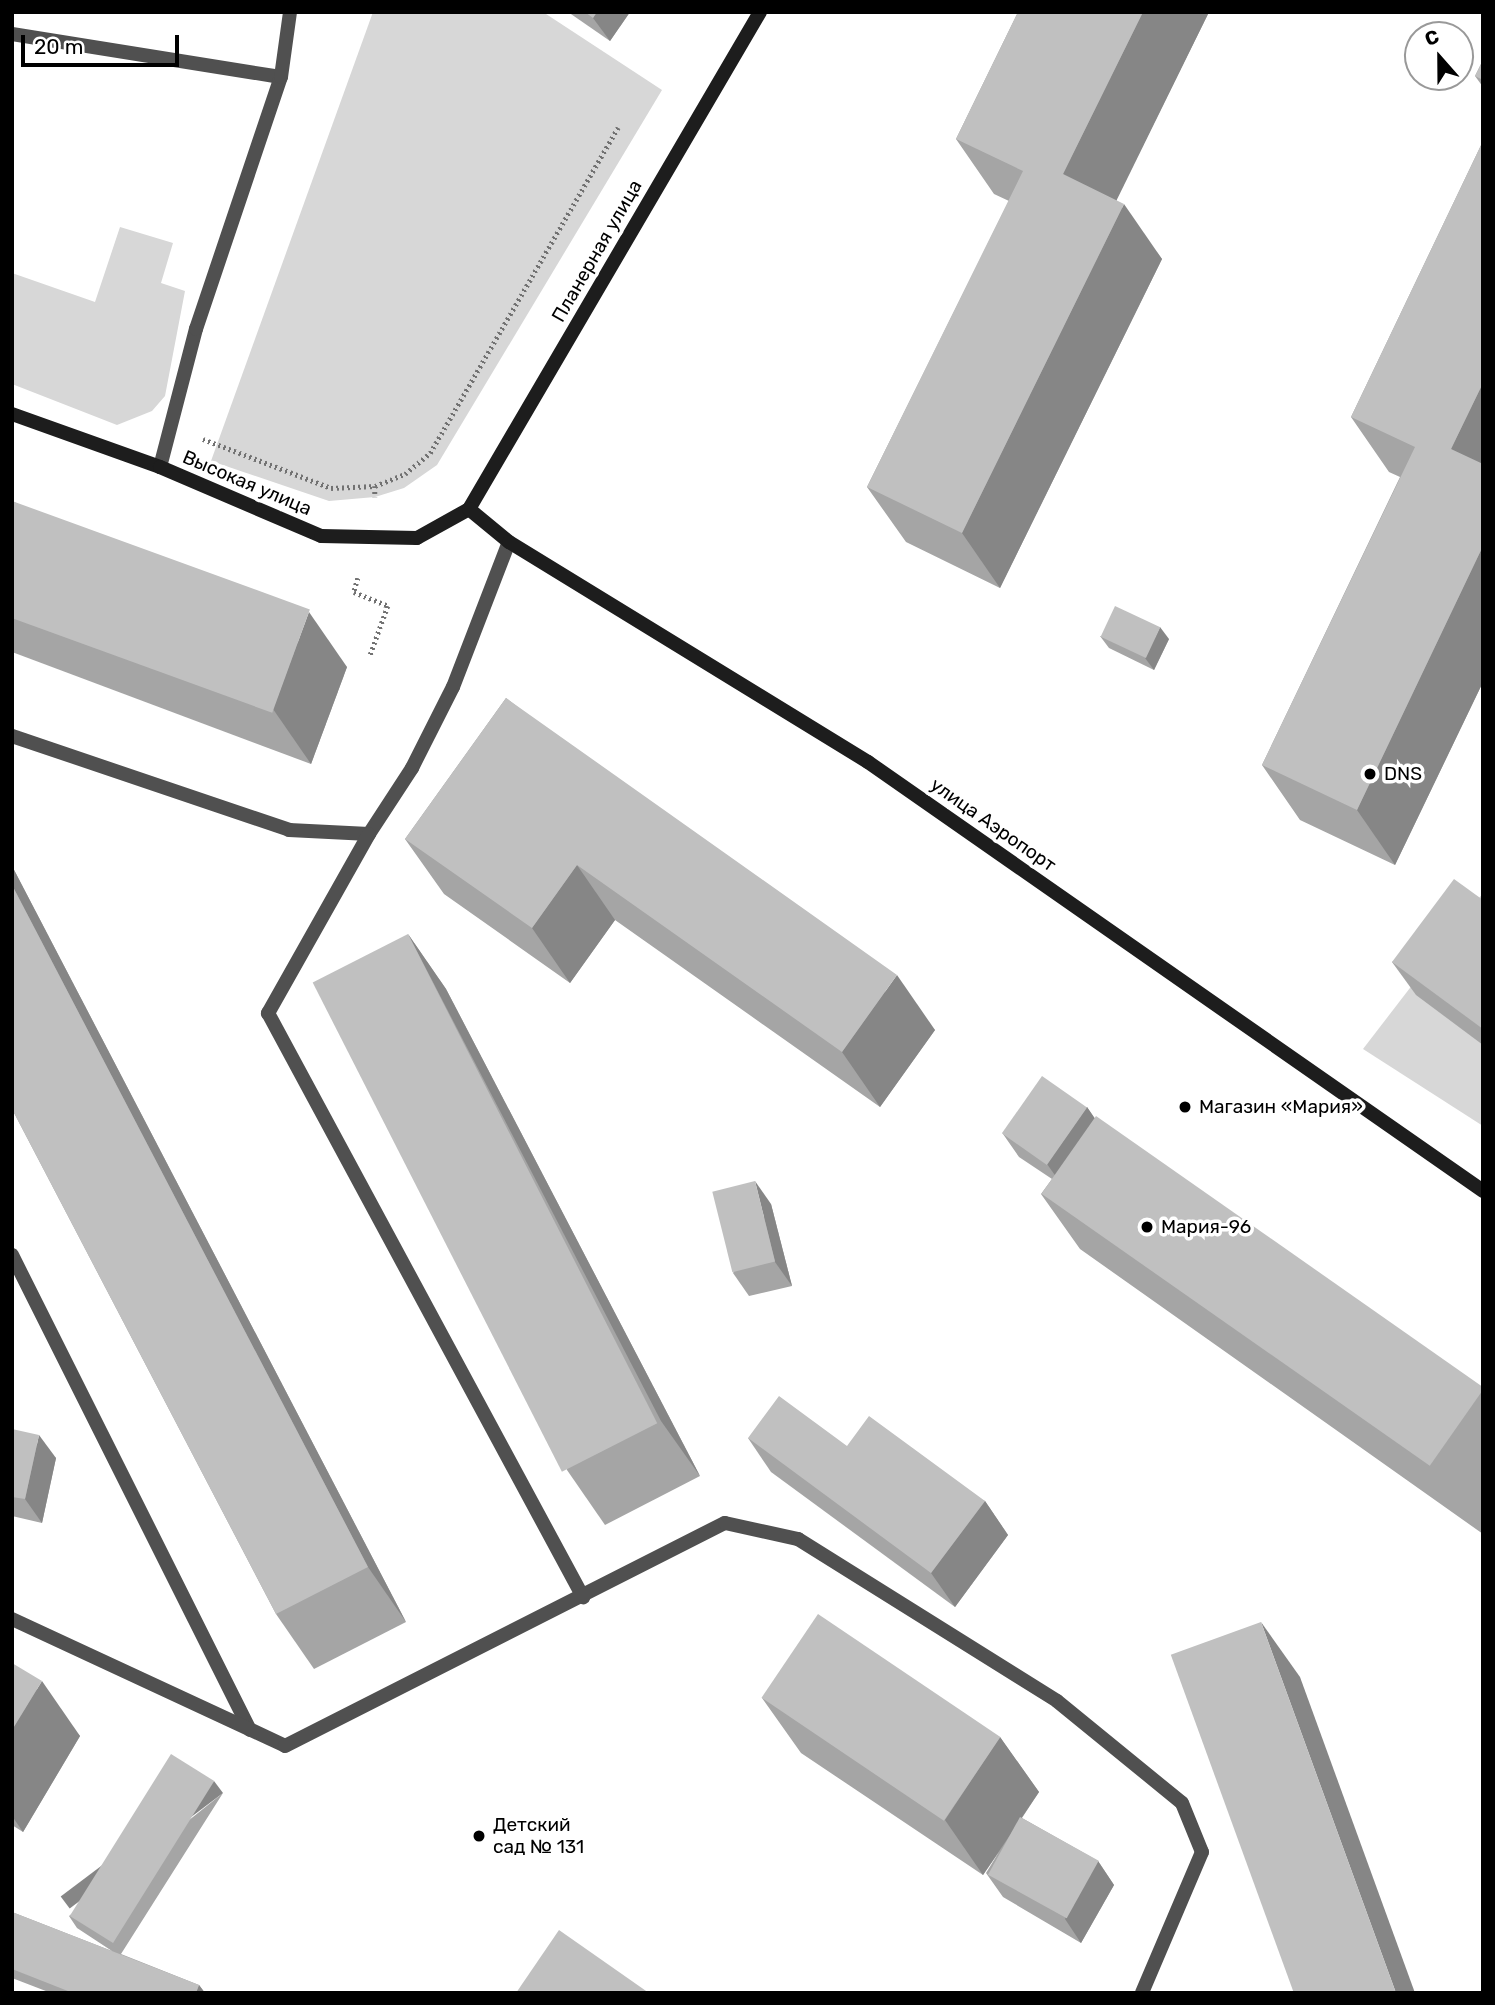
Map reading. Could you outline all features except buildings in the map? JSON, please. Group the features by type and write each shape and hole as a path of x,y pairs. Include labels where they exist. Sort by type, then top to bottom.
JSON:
{"main road":[{"name":"Планерная улица","path":"469,509 757,13"},
{"name":"Высокая улица","path":"12,414 160,467 321,536 417,538 469,509"},
{"name":"улица Аэропорт","path":"469,509 509,542 868,762 1483,1191"}],"lane":[{"path":"160,467 196,329 281,77 290,12"},
{"path":"12,34 281,77"},
{"path":"509,542 453,687 412,768 369,834 268,1013 583,1597"},
{"path":"12,736 289,831 369,834"},
{"path":"12,1255 250,1730"},
{"path":"12,1619 285,1746 725,1523 798,1539 1057,1702 1182,1802 1202,1852 1142,1993"}],"path":[{"path":"171,427 331,488 375,486 405,474 430,453 618,127"},
{"path":"375,486 375,497"},
{"path":"358,578 354,592 388,606 370,656"}],"shaded area":[{"path":"373,12 543,12 662,90 437,465 404,488 375,497 329,501 211,461"},
{"path":"120,227 173,243 161,283 185,291 165,396 152,411 117,425 12,384 12,273 95,302"},
{"path":"1483,893 1483,1126 1363,1049"}],"place":[{"name":"DNS","path":"1370,774"},
{"name":"Магазин «Мария»","path":"1185,1107"},
{"name":"Мария-96","path":"1147,1227"},
{"name":"Детский сад № 131","path":"479,1836"}]}
